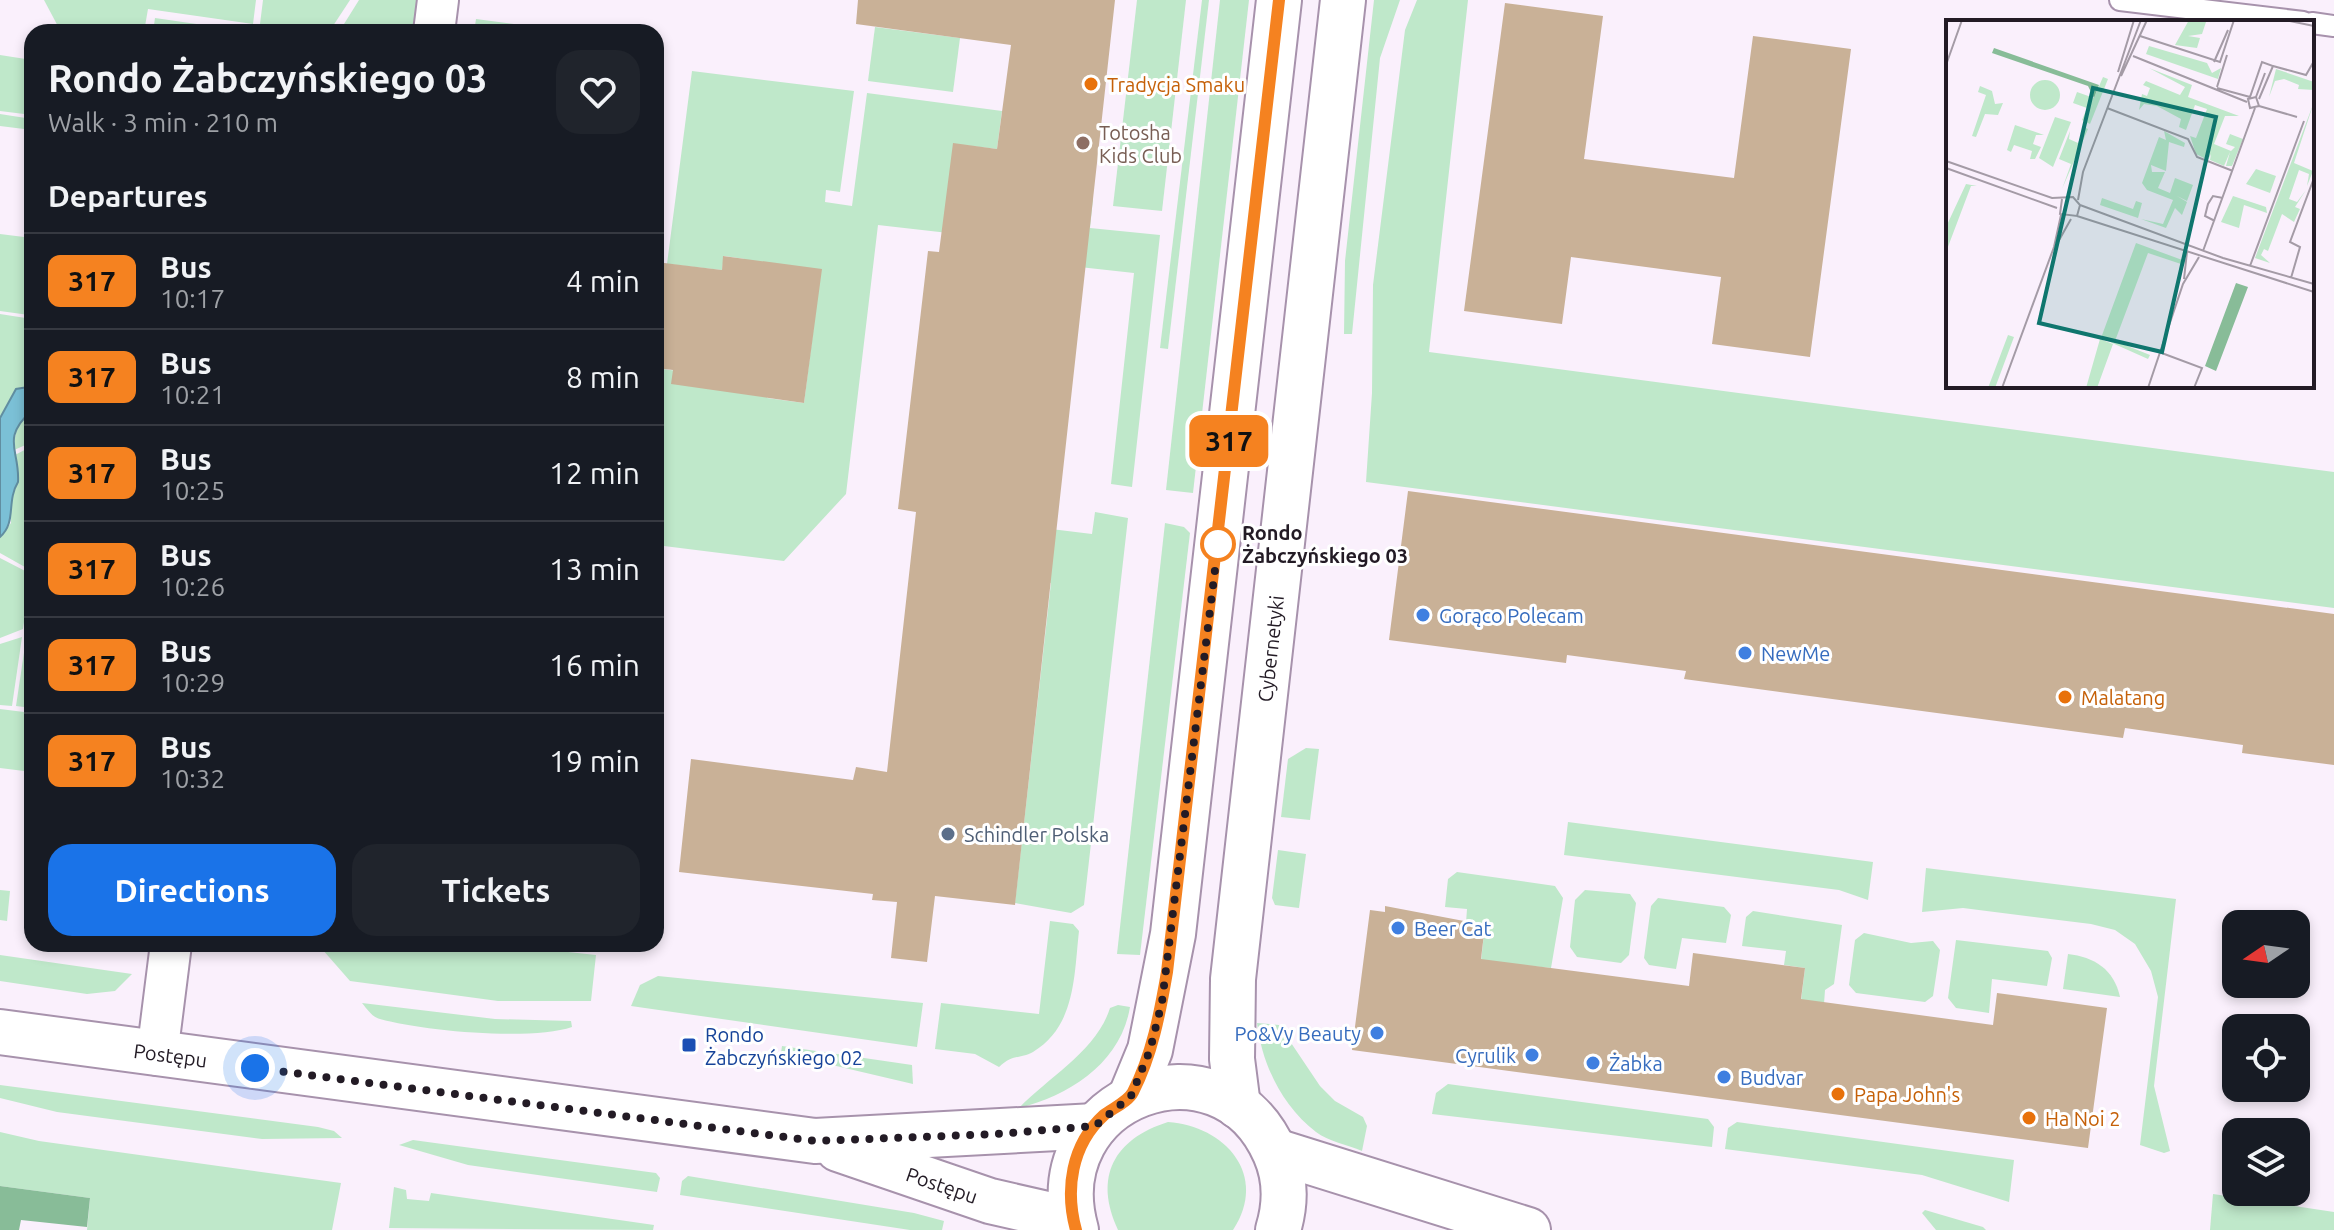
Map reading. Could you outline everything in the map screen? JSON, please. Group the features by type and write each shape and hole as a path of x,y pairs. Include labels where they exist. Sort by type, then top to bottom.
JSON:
{"street":[{"path":"435,24 438,0"},
{"path":"1131,1096 1150,1050 1173,934 1279,0"},
{"name":"Cybernetyki","path":"1238,1106 1232,1059 1233,979 1343,0"},
{"path":"157,1055 170,952"},
{"name":"Postępu","path":"0,1032 815,1141 1095,1126"},
{"path":"1074,1225 1070,1182 1076,1158 1095,1126 1131,1096 1168,1087 1192,1088 1217,1094 1238,1106 1257,1123 1281,1166 1284,1190 1278,1230"},
{"name":"Postępu","path":"815,1141 990,1201 1074,1225"},
{"path":"1275,1151 1528,1230"}],"lane":[{"path":"2120,0 2286,20"},
{"path":"2314,23 2334,26"}],"green space":[{"path":"44,0 256,0 253,24 148,9 145,24 57,24"},
{"path":"263,0 350,0 334,24 260,24"},
{"path":"359,0 420,0 417,24 344,24"},
{"path":"1137,0 1186,0 1162,211 1113,206"},
{"path":"1202,0 1209,0 1168,349 1160,348"},
{"path":"1220,0 1249,0 1193,493 1166,490"},
{"path":"1374,0 1400,0 1380,58 1352,334 1344,334 1345,261"},
{"path":"1417,0 1468,0 1429,352 2334,472 2334,608 1366,482 1372,393 1373,285 1405,30"},
{"path":"155,18 196,24 154,24"},
{"path":"476,19 514,24 475,24"},
{"path":"875,27 960,38 953,92 868,81"},
{"path":"0,55 24,59 24,114 0,111"},
{"path":"692,71 854,91 840,192 826,190 825,202 852,206 867,93 1002,111 997,149 953,144 1031,192 1093,199 1090,228 1160,235 1132,487 1111,484 1134,273 999,258 1001,239 878,225 846,494 784,561 664,546 664,369 769,384 767,398 804,403 814,324 745,259 724,256 722,270 667,264"},
{"path":"0,114 24,118 24,129 0,126"},
{"path":"0,234 24,237 24,314 0,311"},
{"path":"0,314 24,318 24,390 16,389 0,418"},
{"path":"24,418 24,446 12,451 18,424"},
{"path":"24,450 24,566 0,553 0,537 11,523 9,495 18,472 15,455"},
{"path":"1095,512 1128,518 1084,905 1071,913 1015,903 1051,583 971,573 977,520 1092,534"},
{"path":"1165,523 1184,527 1190,533 1140,955 1117,954"},
{"path":"0,558 24,570 24,622 23,629 0,638"},
{"path":"22,637 12,706 0,705 0,644"},
{"path":"24,652 24,707 16,706"},
{"path":"0,709 24,712 24,771 0,768"},
{"path":"1306,748 1319,749 1310,820 1281,817 1288,759"},
{"path":"1568,822 1873,862 1868,900 1839,890 1564,855"},
{"path":"1278,850 1306,854 1299,908 1275,905 1272,898"},
{"path":"1926,868 2176,899 2154,1086 2170,1151 2164,1153 2140,1145 2158,997 2151,971 2135,944 2115,930 2091,924 1963,908 1922,912"},
{"path":"1457,872 1555,886 1563,898 1551,968 1481,961 1485,925 1466,923 1467,909 1445,907 1448,879"},
{"path":"0,890 10,891 7,921 0,920"},
{"path":"1585,890 1630,894 1636,903 1629,955 1621,963 1577,957 1570,947 1575,900"},
{"path":"1658,898 1724,907 1731,915 1726,943 1682,938 1676,969 1649,965 1644,958 1651,906"},
{"path":"1753,911 1842,925 1834,984 1825,990 1824,1004 1801,1001 1805,968 1784,965 1786,951 1742,946 1746,917"},
{"path":"1050,921 1073,924 1079,931 1070,998 1058,1028 1047,1041 1033,1052 1008,1060 999,1067 975,1054 935,1049 941,1003 1039,1014"},
{"path":"1864,933 1911,943 1933,941 1940,950 1933,996 1925,1002 1856,993 1849,985 1855,940"},
{"path":"1956,940 2048,951 2052,958 2047,986 1992,979 1989,1013 1956,1008 1948,998"},
{"path":"325,952 568,952 596,955 591,1001 498,1001 350,981"},
{"path":"2068,954 2102,966 2113,979 2120,997 2063,989"},
{"path":"0,955 132,974 115,991 87,994 0,981"},
{"path":"658,976 923,1003 917,1047 631,1006 640,985"},
{"path":"362,1003 495,1019 571,1021 572,1027 505,1034 449,1030 380,1019"},
{"path":"1118,1005 1130,1007 1125,1027 1105,1060 1075,1085 1019,1108 1083,1050 1104,1023 1110,1008"},
{"path":"1257,1023 1279,1025 1320,1086 1335,1101 1363,1117 1367,1126 1362,1151 1321,1135 1293,1110 1269,1069"},
{"path":"782,1046 912,1065 913,1084 781,1053"},
{"path":"1448,1084 1708,1119 1714,1127 1712,1147 1432,1114 1436,1093"},
{"path":"0,1085 318,1127 334,1131 342,1138 262,1139 57,1112 0,1098"},
{"path":"1168,1122 1207,1133 1223,1143 1235,1157 1243,1173 1246,1190 1243,1210 1233,1230 1118,1230 1108,1193 1113,1162 1134,1139"},
{"path":"1737,1122 2014,1160 2009,1202 1922,1175 1725,1149 1728,1128"},
{"path":"0,1132 39,1141 341,1183 332,1230 87,1230 90,1198 0,1186"},
{"path":"413,1140 656,1173 660,1178 657,1192 468,1165 399,1145"},
{"path":"688,1176 914,1213 944,1221 942,1230 910,1230 680,1195 682,1181"},
{"path":"0,1186 90,1198 87,1227 21,1220 19,1230 0,1230"},
{"path":"394,1187 406,1190 407,1199 429,1201 431,1193 654,1225 653,1230 389,1228"},
{"path":"2213,1194 2222,1195 2222,1206 2294,1206 2334,1212 2334,1230 2210,1230"},
{"path":"1925,1210 1986,1230 1936,1230 1922,1213"}],"water":[{"path":"24,388 24,418 14,437 18,482 8,525 0,537 0,418 16,389"}],"building":[{"path":"858,0 1115,0 1015,905 935,896 927,962 891,958 897,902 872,900 873,894 679,872 691,759 853,780 856,767 887,772 916,512 898,509 928,251 939,252 953,143 997,149 1011,45 856,24"},
{"path":"1505,3 1603,16 1584,159 1734,178 1753,36 1851,49 1810,357 1712,344 1721,277 1571,257 1562,324 1464,311"},
{"path":"723,256 822,269 804,403 671,384 673,370 664,369 664,263 722,270"},
{"path":"1408,491 2334,614 2334,765 2242,753 2243,745 2125,728 2123,738 1684,679 1686,671 1567,655 1566,663 1389,640"},
{"path":"1385,906 1485,925 1481,959 1689,986 1693,953 1805,968 1801,999 1993,1025 1997,993 2107,1008 2088,1148 1352,1050 1370,910 1385,912"}],"bus line":[{"name":"317","path":"1076,1230 1070,1210 1070,1182 1076,1158 1086,1136 1102,1117 1131,1096 1150,1050 1167,972 1279,0"}],"place":[{"name":"Tradycja Smaku","path":"1091,84"},
{"name":"Totosha Kids Club","path":"1083,143"},
{"name":"Rondo Żabczyńskiego 03","path":"1218,544"},
{"name":"Gorąco Polecam","path":"1423,615"},
{"name":"NewMe","path":"1745,653"},
{"name":"Malatang","path":"2065,697"},
{"name":"Schindler Polska","path":"948,834"},
{"name":"Beer Cat","path":"1398,928"},
{"name":"Po&Vy Beauty","path":"1377,1033"},
{"name":"Rondo Żabczyńskiego 02","path":"689,1045"},
{"name":"Cyrulik","path":"1532,1055"},
{"name":"Żabka","path":"1593,1063"},
{"name":"Budvar","path":"1724,1077"},
{"name":"Papa John's","path":"1838,1094"},
{"name":"Ha Noi 2","path":"2029,1118"}],"route":[{"path":"255,1068 815,1141 997,1134 1095,1126 1102,1117 1131,1096 1150,1050 1162,1002 1173,934 1219,537 1218,544"}]}
